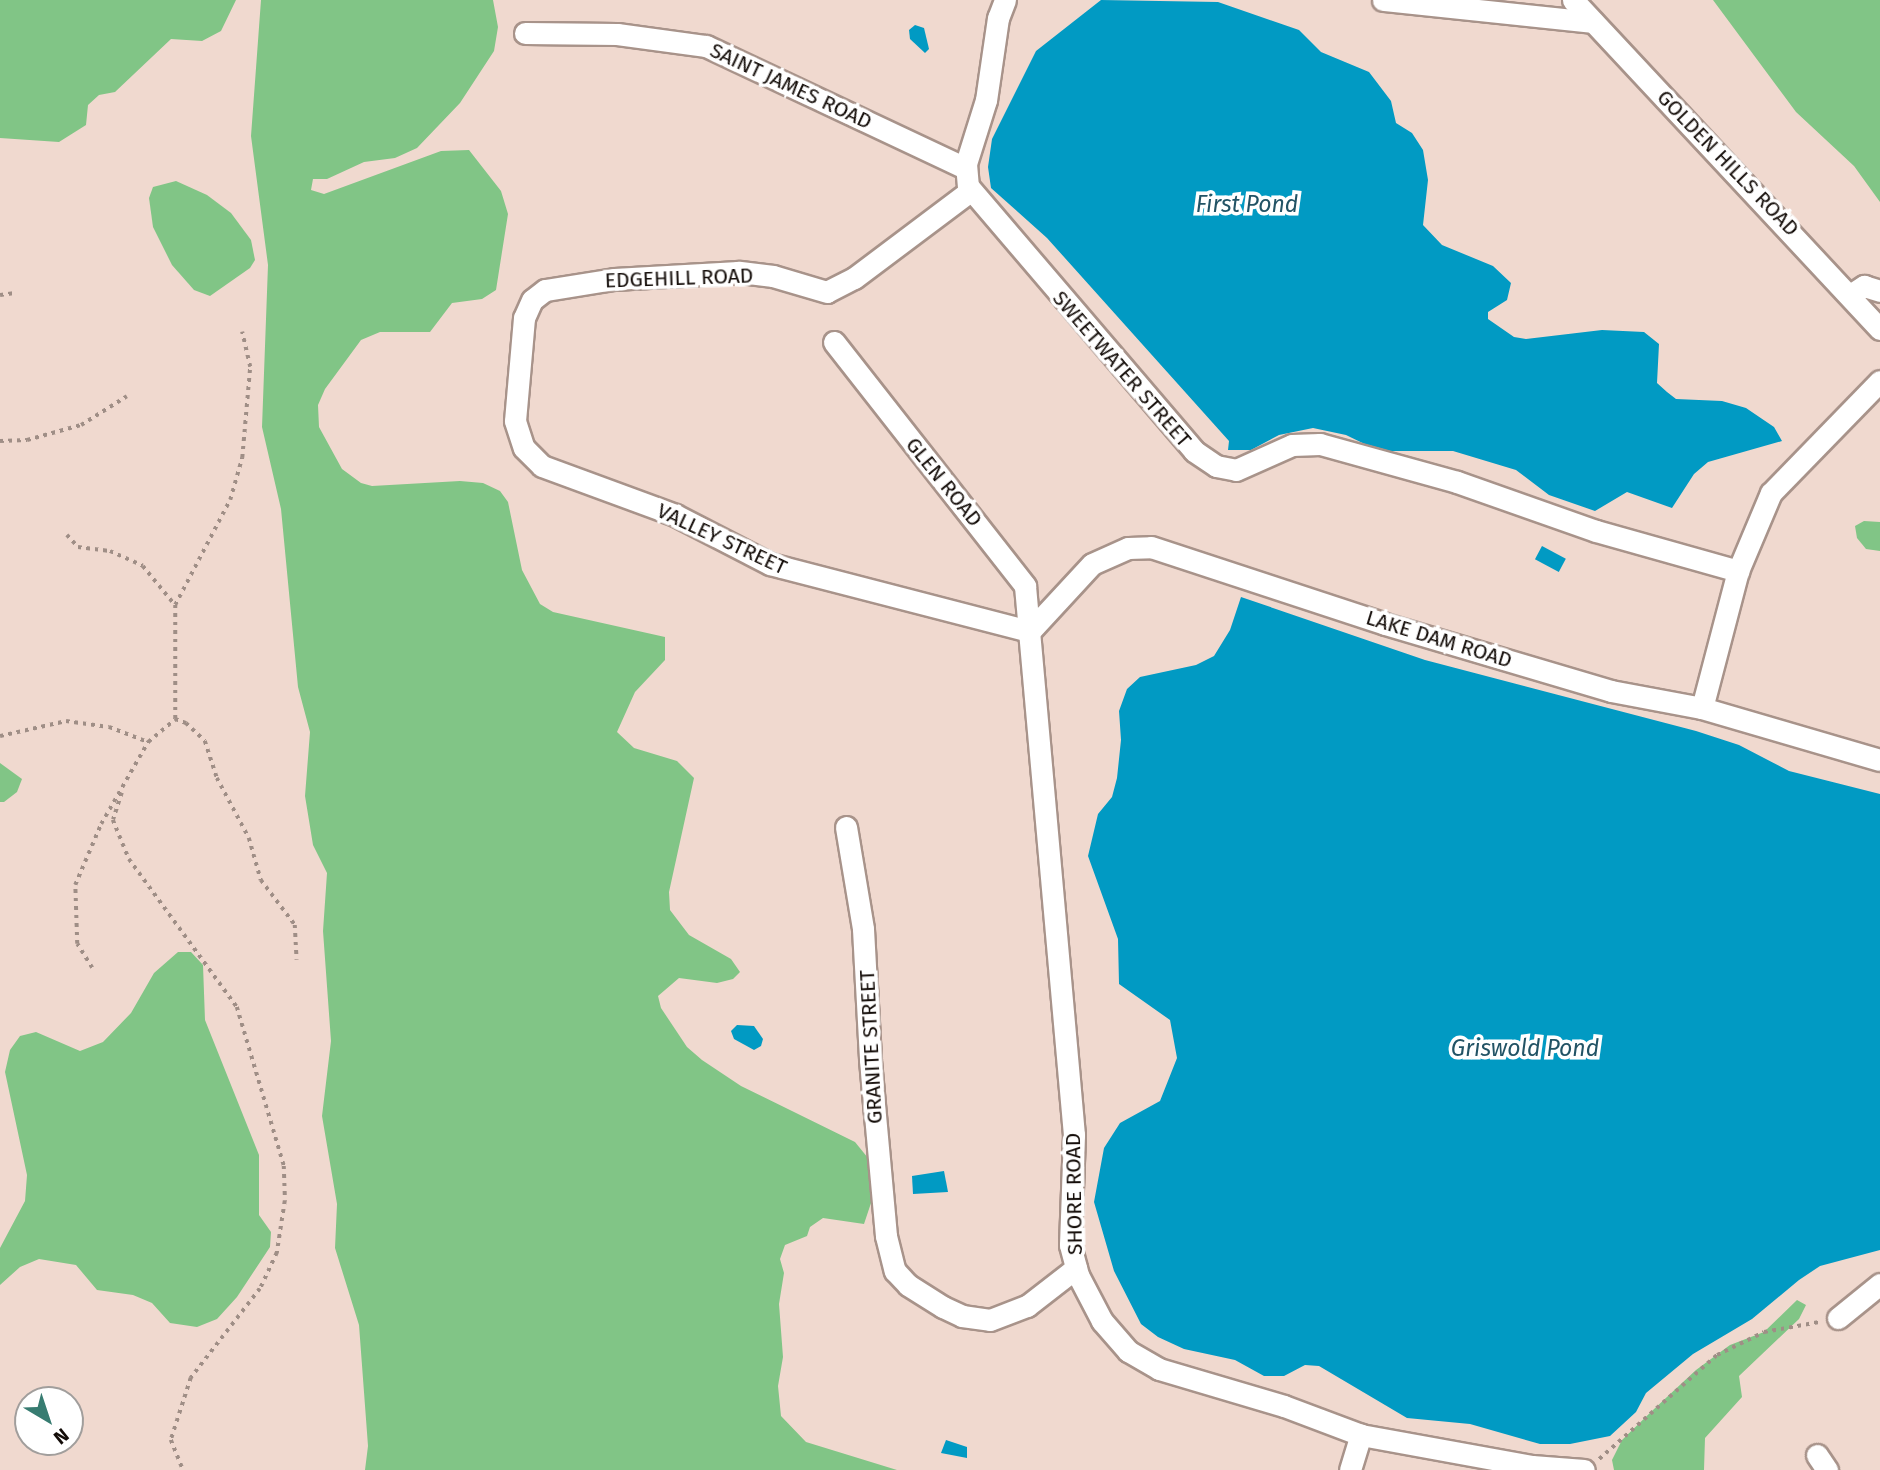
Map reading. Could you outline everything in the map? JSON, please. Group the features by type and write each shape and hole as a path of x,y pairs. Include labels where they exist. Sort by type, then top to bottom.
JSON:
{"street":[{"name":"SWEETWATER STREET","path":"1005,0 998,19 986,100 965,168 970,191 1168,426 1216,466 1242,470 1292,445 1320,444 1499,495 1596,531 1738,571"},
{"path":"1383,0 1593,22"},
{"name":"GOLDEN HILLS ROAD","path":"1573,0 1880,329"},
{"name":"SAINT JAMES ROAD","path":"525,33 627,35 706,46 965,168"},
{"name":"EDGEHILL ROAD","path":"516,431 522,328 527,309 545,290 614,279 738,272 773,276 827,292 854,278 970,191"},
{"path":"1850,295 1864,286 1880,291"},
{"name":"GLEN ROAD","path":"834,342 1022,578 1030,631"},
{"path":"1702,708 1738,571 1770,494 1880,381"},
{"name":"VALLEY STREET","path":"516,431 524,448 542,466 675,515 770,564 1030,631"},
{"name":"LAKE DAM ROAD","path":"1030,631 1092,564 1128,548 1151,547 1385,624 1611,691 1702,708 1880,760"},
{"name":"SHORE ROAD","path":"1030,631 1074,1135 1070,1245 1076,1268 1102,1321 1141,1360 1361,1435 1532,1466 1590,1465"},
{"name":"GRANITE STREET","path":"846,827 864,942 870,1060 886,1236 894,1266 908,1285 943,1307 962,1316 990,1320 1027,1306 1076,1268"},
{"path":"1838,1318 1880,1284"},
{"path":"1350,1470 1361,1435"}],"path":[{"path":"0,295 15,293"},
{"path":"92,968 77,944 75,885 83,860 148,742 175,719 175,605 230,500 239,471 250,367 242,332"},
{"path":"0,441 27,440 81,425 128,396"},
{"path":"67,535 79,547 110,551 143,566 175,605"},
{"path":"175,719 186,723 205,741 217,778 249,838 261,880 295,925 297,960"},
{"path":"0,736 66,721 129,732 148,742"},
{"path":"122,793 113,820 129,859 237,1007 284,1166 285,1201 278,1253 260,1289 191,1378 171,1440 183,1470"},
{"path":"1590,1465 1717,1355 1764,1332 1838,1318"}],"green space":[{"path":"0,0 236,0 221,31 202,41 171,39 115,92 99,95 88,105 86,125 59,142 0,138"},
{"path":"261,0 493,0 498,27 494,51 460,103 417,148 395,158 364,162 327,179 313,179 311,190 324,194 441,151 469,150 501,191 508,214 496,290 482,299 452,303 430,332 380,332 361,340 325,389 318,405 319,427 342,469 361,483 372,486 460,481 483,483 500,491 508,502 522,570 540,604 553,612 665,637 665,660 635,692 617,732 634,748 677,761 694,778 669,892 670,910 689,935 731,959 740,972 733,979 717,983 679,978 658,996 661,1008 687,1047 702,1060 741,1086 855,1142 868,1158 872,1200 864,1224 823,1218 810,1227 807,1236 785,1245 780,1259 784,1273 779,1304 783,1357 778,1386 781,1416 806,1442 897,1470 365,1470 368,1446 359,1325 335,1248 337,1204 322,1116 331,1041 323,931 327,873 313,845 305,796 310,732 298,687 281,509 262,427 268,265 251,136"},
{"path":"1713,0 1880,0 1880,202 1854,166 1796,112"},
{"path":"176,181 207,195 231,213 251,240 255,260 250,268 210,296 194,290 172,265 153,227 149,198 153,187"},
{"path":"1864,521 1880,522 1880,551 1866,549 1857,538 1855,526"},
{"path":"0,763 22,779 17,792 4,802 0,802"},
{"path":"178,952 191,952 203,965 205,1020 259,1155 259,1215 271,1232 270,1247 237,1297 217,1319 197,1327 170,1323 152,1303 133,1295 97,1290 76,1265 39,1259 20,1267 0,1285 0,1248 25,1201 27,1175 5,1072 10,1050 20,1036 36,1032 80,1051 103,1042 131,1013 154,973"},
{"path":"1797,1300 1806,1305 1799,1319 1739,1376 1742,1397 1705,1438 1704,1470 1614,1470 1612,1460 1622,1440 1696,1370 1730,1345 1764,1332"}],"water":[{"name":"First Pond","path":"1101,0 1218,2 1299,30 1321,52 1369,72 1391,101 1396,123 1412,133 1423,150 1428,180 1423,225 1442,245 1493,266 1511,283 1507,300 1488,312 1488,319 1514,337 1526,339 1602,330 1644,332 1659,344 1657,383 1667,392 1676,399 1722,401 1746,408 1774,427 1782,441 1708,462 1694,474 1672,508 1627,492 1595,511 1549,495 1516,470 1453,451 1379,451 1346,435 1313,428 1279,435 1251,450 1228,450 1229,441 1047,238 991,188 988,167 992,139 1036,51"},
{"path":"915,25 924,28 929,49 925,53 910,39 909,30"},
{"path":"1542,546 1566,559 1559,572 1535,559"},
{"name":"Griswold Pond","path":"1241,597 1425,660 1696,731 1739,745 1789,771 1880,794 1880,1250 1820,1266 1799,1280 1752,1319 1693,1354 1646,1393 1636,1412 1610,1436 1570,1444 1540,1444 1470,1424 1407,1418 1319,1366 1305,1365 1284,1376 1264,1376 1235,1360 1184,1349 1158,1337 1141,1324 1114,1271 1094,1202 1104,1148 1120,1123 1160,1101 1177,1058 1170,1020 1119,984 1118,939 1088,856 1098,814 1112,797 1117,778 1121,740 1119,711 1127,689 1140,677 1196,665 1214,656 1230,630"},
{"path":"737,1025 754,1026 763,1039 761,1046 754,1050 734,1039 731,1031"},
{"path":"944,1171 948,1192 913,1194 912,1176"},
{"path":"946,1440 967,1447 967,1458 941,1453"}]}
